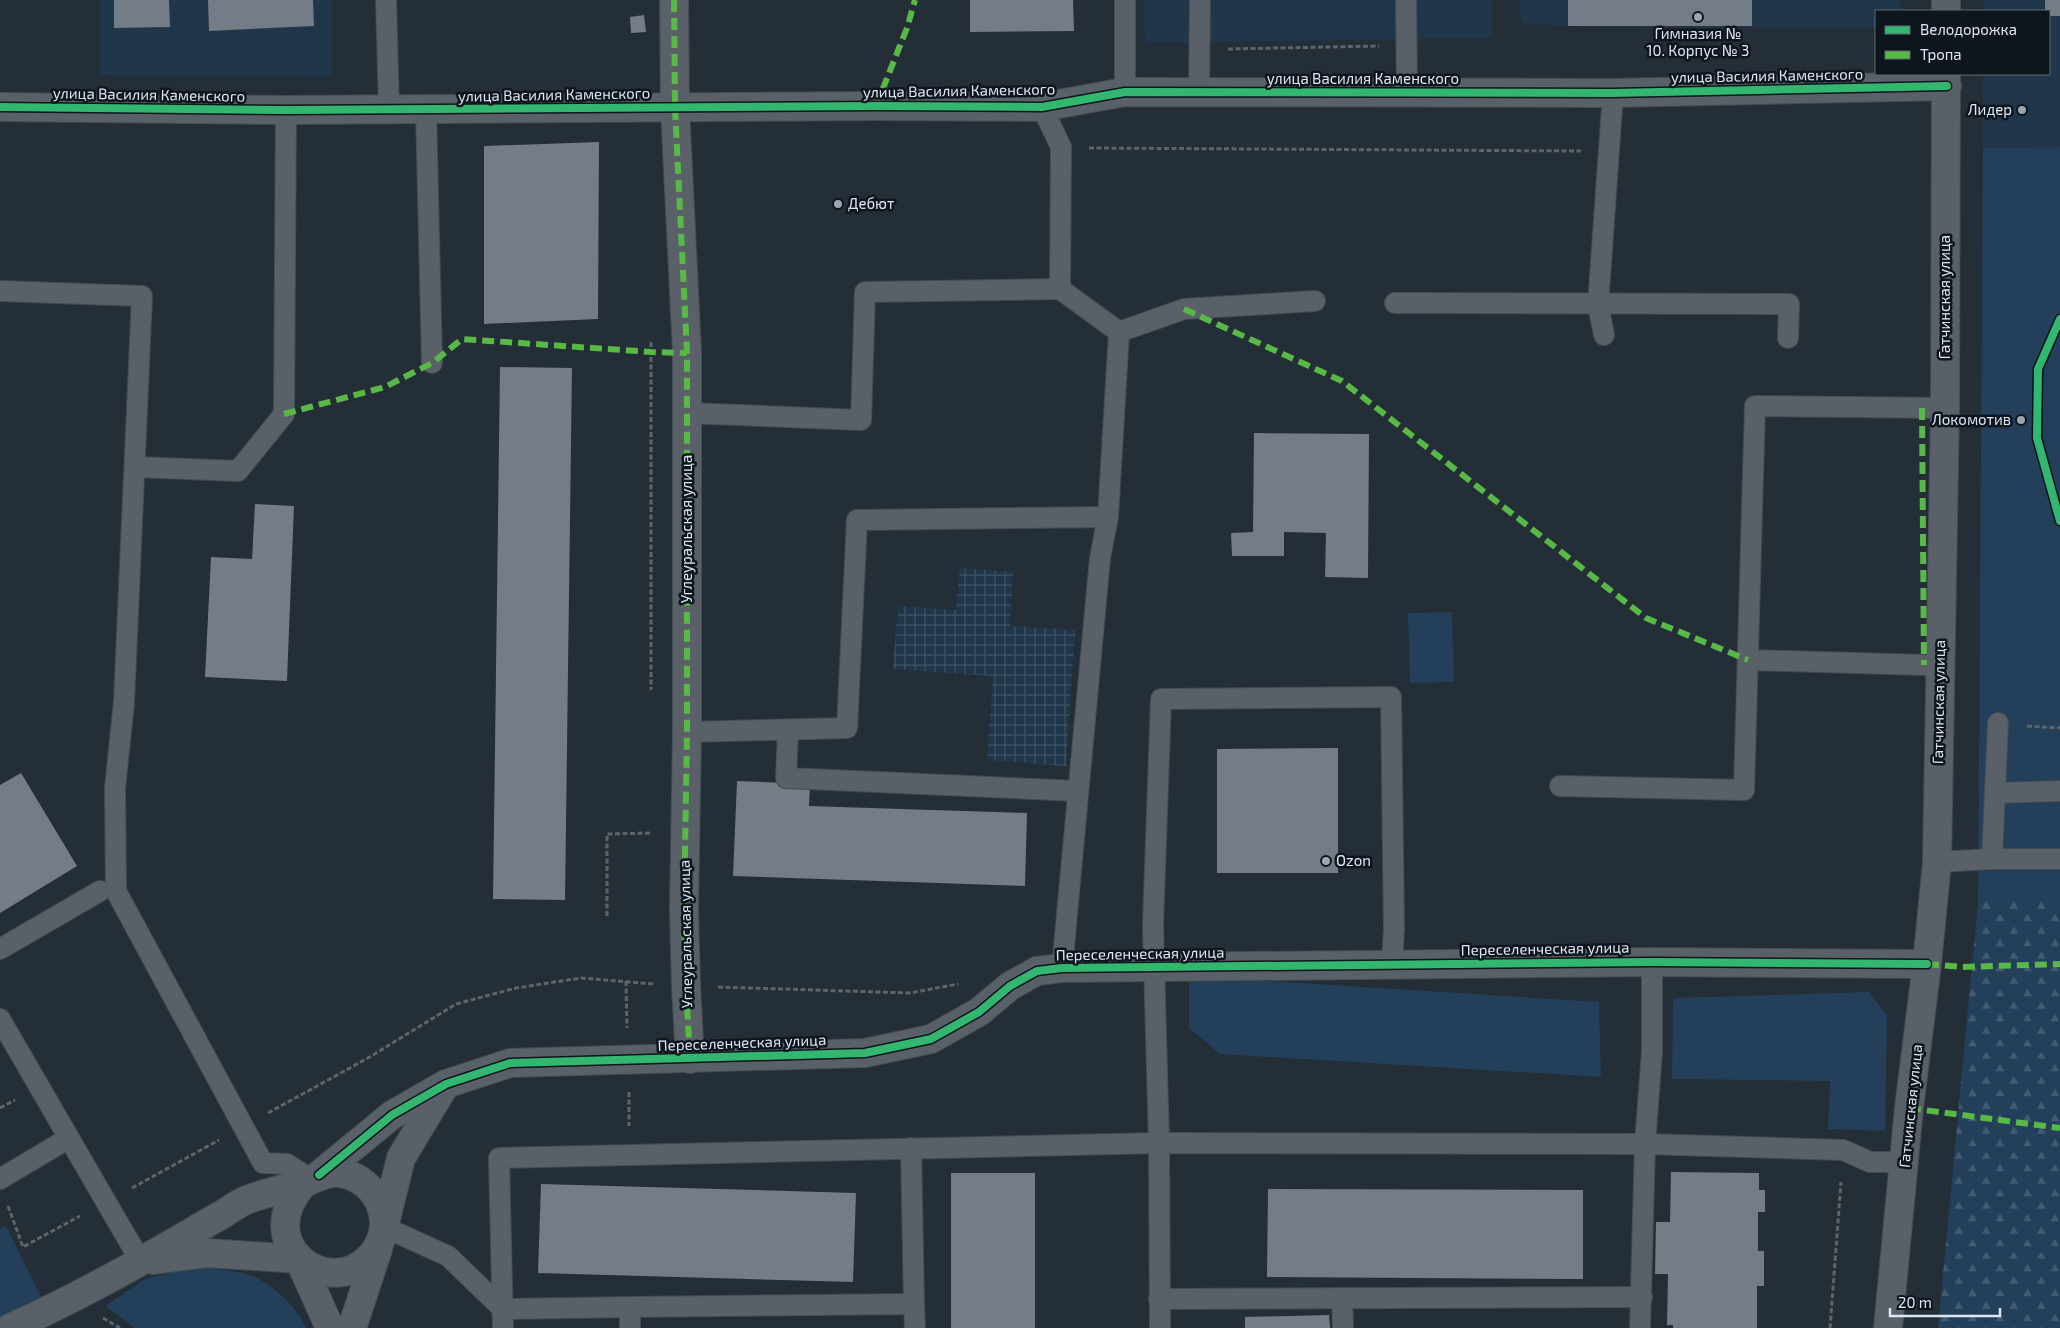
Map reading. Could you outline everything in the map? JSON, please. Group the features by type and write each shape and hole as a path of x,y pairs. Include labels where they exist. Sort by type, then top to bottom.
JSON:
{"street":[{"name":"Углеуральская улица","path":"674,0 675,108 686,343 687,732 684,910 690,1059"},
{"name":"улица Василия Каменского","path":"0,107 286,110 1042,107 1125,92 1613,93 1947,80"},
{"name":"Гатчинская улица","path":"1888,1328 1936,862 1944,408 1947,80"},
{"name":"Переселенческая улица","path":"10,1328 64,1304 248,1200 311,1179 336,1173 353,1177 366,1185 377,1197 383,1211 382,1235 371,1256 359,1266 344,1272 328,1272 313,1268 299,1259 289,1245 284,1228 286,1211 292,1196 311,1179 392,1115 446,1084 510,1063 865,1053 931,1039 979,1012 1010,986 1024,978 1037,971 1062,968 1652,962 1927,964"},
{"path":"352,1328 382,1235 401,1158 446,1084"},
{"name":"Переселенческая улица","path":"141,1262 207,1253 299,1259"},
{"path":"299,1259 330,1328"}],"lane":[{"path":"386,0 389,109"},
{"path":"1125,0 1125,92"},
{"path":"1199,92 1200,0"},
{"path":"1406,0 1407,93"},
{"path":"1604,335 1598,305 1613,93"},
{"path":"1042,107 1061,148 1060,289"},
{"path":"426,109 432,363"},
{"path":"135,467 238,470 284,414 286,110"},
{"path":"687,413 861,420 866,292 1060,289 1119,332"},
{"path":"0,291 142,296 124,702 115,788 116,891 263,1163 287,1164 311,1179"},
{"path":"1119,332 1184,308 1315,301"},
{"path":"1395,303 1789,304 1788,338"},
{"path":"1062,968 1100,558 1108,516 1119,332"},
{"path":"1560,786 1744,790 1755,406 1944,408"},
{"path":"687,732 846,728 857,520 1108,516"},
{"path":"1748,660 1924,665 1939,668"},
{"path":"1160,1328 1153,925 1161,699 1391,698 1394,929 1392,965"},
{"path":"1992,859 1998,723"},
{"path":"788,730 786,778 1078,791"},
{"path":"1995,792 2060,791"},
{"path":"1936,862 1992,859 2060,859"},
{"path":"0,949 100,891"},
{"path":"1640,1328 1645,1144 1652,1051 1652,962"},
{"path":"0,1018 141,1262"},
{"path":"0,1179 69,1138"},
{"path":"503,1319 499,1158 1158,1143 1645,1144 1843,1150 1870,1162 1904,1162"},
{"path":"911,1148 914,1328"},
{"path":"382,1235 448,1256 503,1319"},
{"path":"1159,1299 1642,1297"},
{"path":"1342,1298 1343,1328"},
{"path":"503,1319 630,1307 914,1304"},
{"path":"630,1307 630,1328"}],"path":[{"path":"1200,50 1406,46"},
{"path":"1061,148 1609,151"},
{"path":"607,916 606,834 652,833"},
{"path":"1830,1328 1843,1150"},
{"path":"103,1318 120,1328"}],"shaded area":[{"path":"100,0 332,0 332,77 99,75"},
{"path":"1143,0 1492,0 1492,38 1145,43"},
{"name":"Гимназия № 10. Корпус № 3","path":"1520,0 1900,0 1901,10 1875,10 1875,28 1568,26 1521,23"},
{"name":"Лидер","path":"1984,0 2060,0 2060,147 1983,148 1983,75 2050,75 2050,10 1984,10"},
{"path":"960,568 1013,572 1010,626 1075,630 1066,766 987,760 993,676 893,669 898,606 956,610"}],"green space":[{"name":"Локомотив","path":"2060,147 2060,901 1978,901 1983,148"},
{"path":"1452,612 1454,682 1410,683 1408,613"},
{"path":"1978,901 2060,901 2060,1328 1938,1328"},
{"path":"1189,976 1599,1002 1601,1077 1220,1054 1189,1028"},
{"path":"1869,992 1887,1015 1885,1131 1828,1129 1830,1081 1672,1079 1673,998"},
{"path":"6,1226 42,1299 0,1318 0,1229"},
{"path":"195,1267 235,1272 257,1278 272,1287 286,1299 298,1313 306,1328 135,1328 105,1306 145,1279"}],"building":[{"path":"114,0 169,0 170,27 114,28"},
{"path":"208,0 313,0 314,26 209,31"},
{"path":"970,0 1073,0 1074,31 970,32"},
{"path":"1568,0 1752,0 1752,26 1568,26"},
{"path":"2045,0 2060,0 2060,16 2050,16 2050,10 2045,10"},
{"path":"644,15 646,32 631,33 630,17"},
{"path":"599,142 598,319 484,324 484,146"},
{"path":"500,367 572,368 565,900 493,899"},
{"path":"1254,433 1369,434 1368,578 1325,577 1326,533 1284,532 1284,556 1232,556 1231,533 1253,532"},
{"path":"255,504 294,506 287,681 205,677 211,557 252,559"},
{"path":"1338,748 1338,873 1217,873 1217,749"},
{"path":"21,773 77,866 0,913 0,785"},
{"path":"737,781 810,784 809,806 1027,813 1025,886 733,876"},
{"path":"1671,1172 1759,1173 1759,1190 1765,1190 1765,1212 1758,1212 1758,1251 1764,1251 1764,1286 1757,1286 1757,1328 1673,1328 1673,1325 1667,1325 1668,1274 1655,1274 1656,1222 1670,1222"},
{"path":"951,1173 1035,1173 1035,1328 951,1328"},
{"path":"541,1184 856,1193 853,1282 538,1273"},
{"path":"1268,1189 1583,1190 1583,1279 1267,1277"},
{"path":"1329,1315 1330,1328 1245,1328 1245,1317"}],"marked path":[{"path":"674,0 675,108 687,353 687,732 684,910 690,1059"},
{"path":"876,106 907,28 915,0"},
{"path":"1184,309 1342,381 1646,618 1748,660"},
{"path":"284,414 385,387 432,363 462,339 687,353"},
{"path":"1922,408 1924,665"},
{"path":"1927,964 1962,967 2060,964"},
{"path":"1909,1108 2060,1128"}],"cycle path":[{"path":"0,107 286,110 876,106 1042,107 1125,92 1613,93 1947,86"},
{"path":"2060,319 2038,369 2037,438 2060,521"},
{"path":"319,1175 392,1115 446,1084 510,1063 865,1053 931,1039 979,1012 1010,986 1037,971 1062,968 1652,962 1927,964"}],"place":[{"name":"Гимназия № 10. Корпус № 3","path":"1698,17"},
{"name":"Лидер","path":"2022,110"},
{"name":"Дебют","path":"838,204"},
{"name":"Локомотив","path":"2021,420"},
{"name":"Ozon","path":"1326,861"}]}
